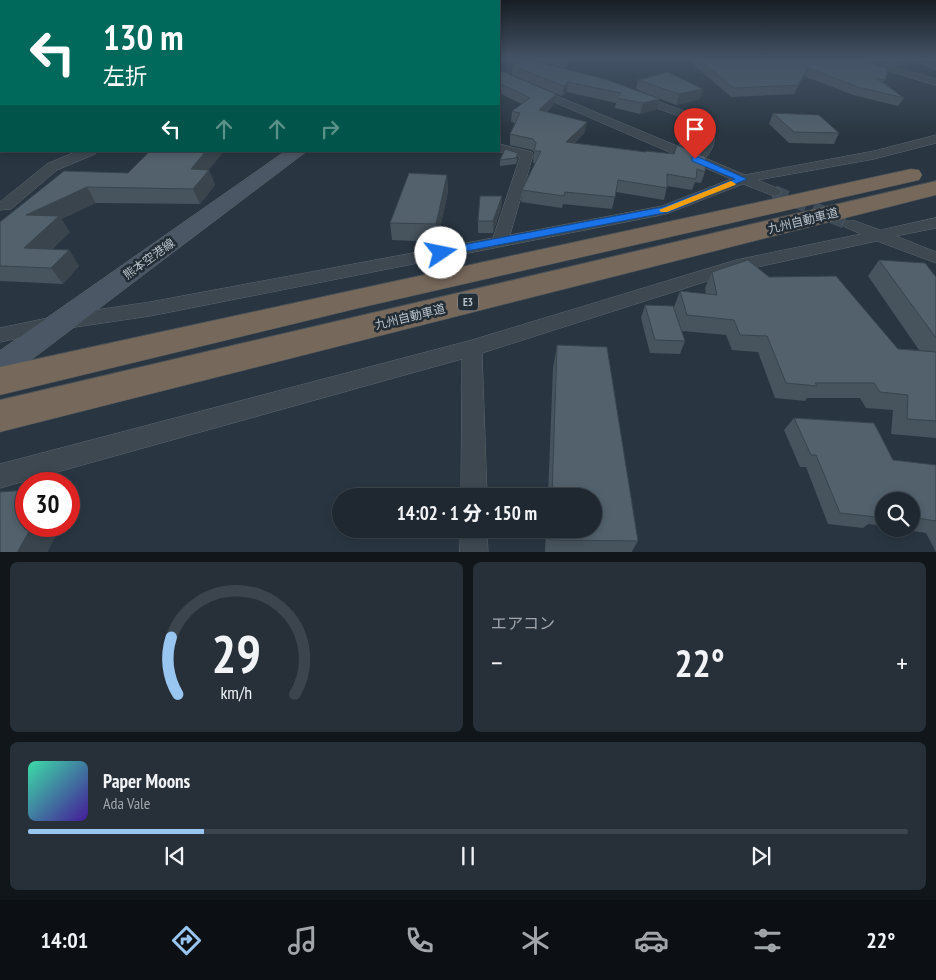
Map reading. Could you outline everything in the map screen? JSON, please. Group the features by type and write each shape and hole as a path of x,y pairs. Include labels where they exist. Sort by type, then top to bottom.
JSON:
{"highway":[{"name":"九州自動車道","path":"0,381 359,298 936,170"},
{"name":"九州自動車道","path":"0,416 936,188"}],"main road":[{"name":"熊本空港線","path":"0,367 297,152"}],"street":[{"path":"522,85 774,192"},
{"path":"623,92 702,121 709,130 711,143 704,153 695,159"},
{"path":"0,335 62,322 160,307 666,210 743,179 864,157 936,139"},
{"path":"500,148 527,155 500,242"},
{"path":"2,207 52,167 88,152"},
{"path":"0,476 472,348 736,266 936,223"},
{"path":"850,224 936,258"},
{"path":"472,348 474,488"},
{"path":"474,538 474,552"}],"building":[{"path":"503,85 534,85 556,94 539,110 587,122 566,142 674,154 677,145 706,157 705,172 697,169 696,179 667,174 667,188 618,180 615,197 565,192 564,196 522,190 541,151 534,151 536,143 533,139 510,134 520,113 512,111 530,98"},
{"path":"581,85 621,85 660,99 643,103 617,98 621,93"},
{"path":"652,85 694,85 703,89 679,94"},
{"path":"730,85 798,85 798,85 734,88"},
{"path":"852,85 885,85 904,98"},
{"path":"773,113 819,115 839,133 794,132"},
{"path":"687,120 704,123 705,131 697,140 682,134"},
{"path":"505,149 518,153 516,158 500,160"},
{"path":"149,152 205,152 191,169 209,170 193,189 87,187 26,215 59,216 24,248 69,250 51,268 0,266 0,222 64,171 128,173"},
{"path":"409,173 447,175 436,224 390,223"},
{"path":"480,196 502,196 493,221 478,221"},
{"path":"748,260 769,277 836,276 898,349 936,352 936,421 907,419 908,395 880,392 874,383 815,383 817,386 786,383 767,336 740,335 734,320 687,315 680,291 717,295 712,272"},
{"path":"879,260 925,263 936,277 936,338"},
{"path":"645,305 673,306 685,341 655,340"},
{"path":"557,345 607,347 638,541 550,540 550,538 602,538 602,488 552,488"},
{"path":"794,418 874,423 893,460 936,465 936,521 920,518 920,492 875,492 875,517 840,513 816,455 811,455"},
{"path":"15,491 15,537 26,537 18,552 0,552 0,492"}],"tunnel":[{"path":"774,192 850,224"}],"slow traffic":[{"path":"664,210 731,184"}],"route":[{"path":"441,253 666,210 743,179 695,159"}]}
